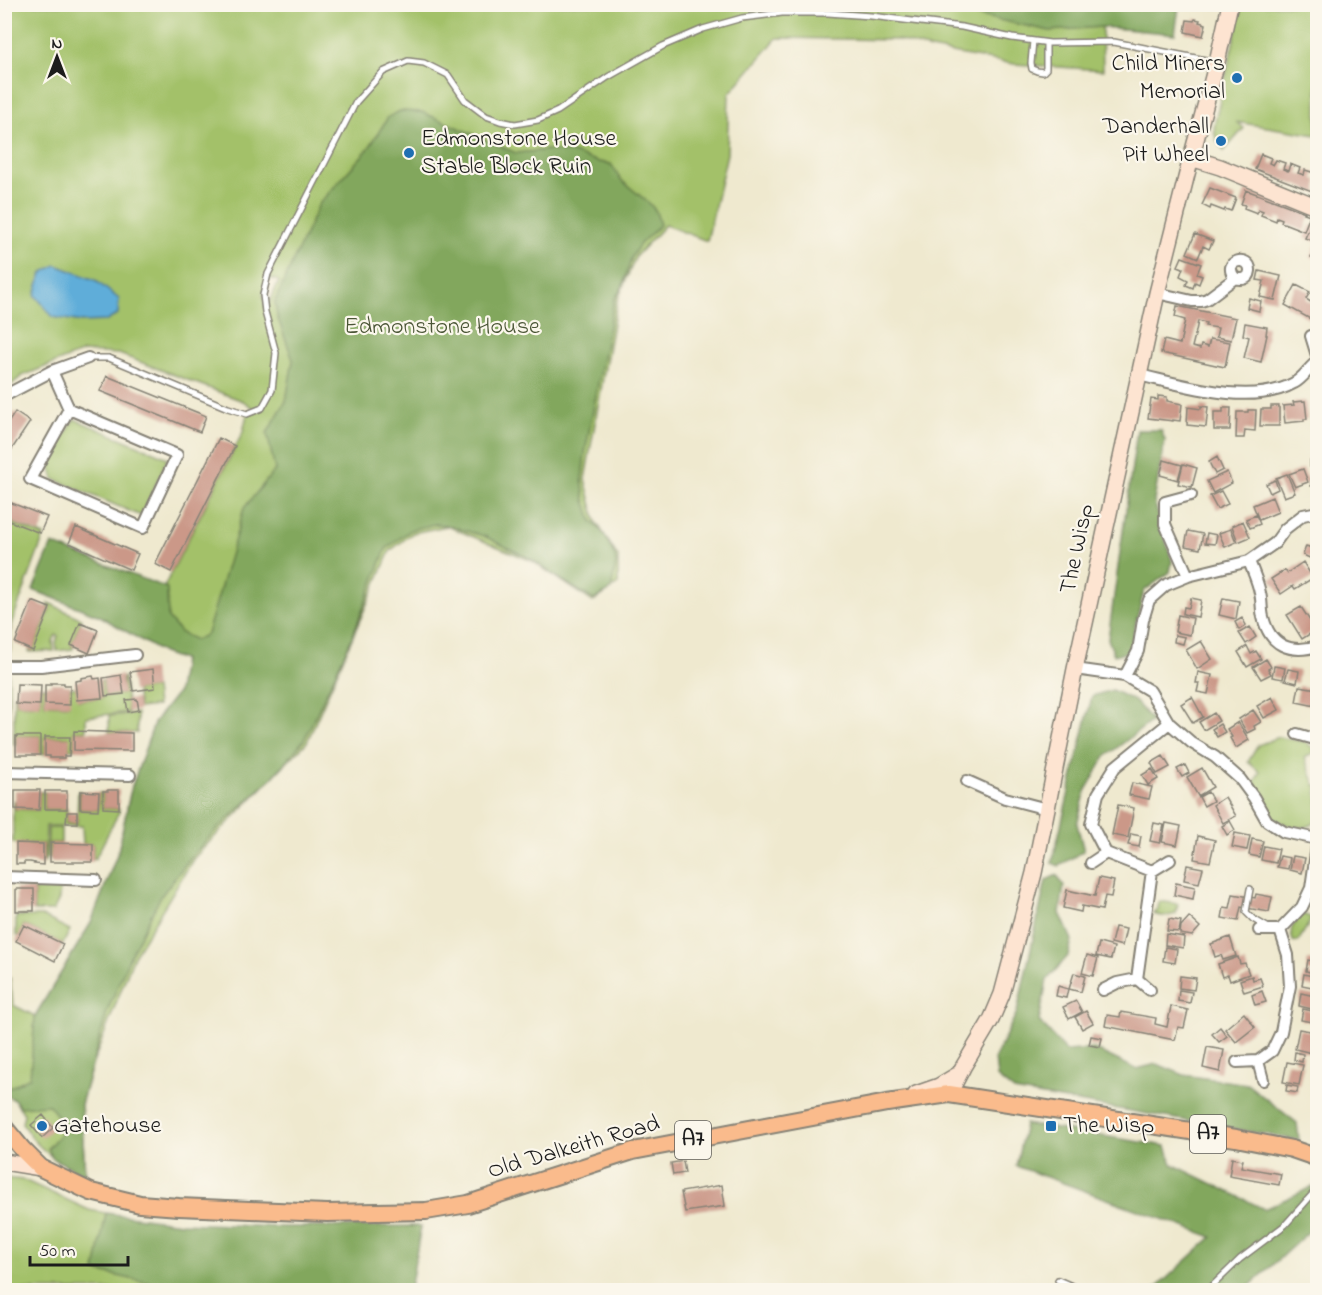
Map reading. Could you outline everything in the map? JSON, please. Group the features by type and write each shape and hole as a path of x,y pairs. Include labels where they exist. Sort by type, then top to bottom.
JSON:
{"main road":[{"name":"Old Dalkeith Road","path":"4,1127 41,1168 91,1192 140,1204 327,1213 426,1211 468,1204 633,1151 887,1103 949,1094 1236,1138 1292,1149 1317,1158"}],"street":[{"name":"The Wisp","path":"949,1094 991,1020 1002,994 1034,873 1075,669 1157,293 1230,4"},
{"path":"1191,158 1220,166 1317,207"},
{"path":"1157,293 1201,301 1235,278"},
{"path":"1139,375 1207,391 1250,393 1270,391 1294,383 1317,360 1311,336"},
{"path":"4,396 52,370 88,358"},
{"path":"52,370 69,409 177,455 144,528 30,478 69,409"},
{"path":"1188,576 1165,524 1165,502 1191,495"},
{"path":"1125,676 1138,651 1149,600 1166,585 1188,576 1249,561 1275,543 1285,529 1303,515 1317,512"},
{"path":"1249,561 1261,594 1263,618 1273,638 1287,649 1317,646"},
{"path":"4,666 41,666 135,655"},
{"path":"1075,669 1125,676 1150,691 1169,723 1192,744 1215,757 1240,779 1267,821 1284,832 1317,839 1311,888 1302,908 1276,930 1259,930"},
{"path":"1152,871 1106,853 1091,825 1098,794 1116,767 1169,723"},
{"path":"1297,734 1317,740"},
{"path":"4,772 130,775"},
{"path":"967,781 1005,798 1047,809"},
{"path":"1091,863 1106,853"},
{"path":"1152,871 1170,860"},
{"path":"1137,979 1152,871"},
{"path":"4,877 96,880"},
{"path":"1237,1062 1258,1061 1272,1050 1281,1032 1290,986 1287,955 1276,930"},
{"path":"1102,990 1117,982 1137,979 1150,990"},
{"path":"1258,1061 1263,1080"},
{"path":"776,1125 811,1113 913,1095 939,1086 960,1073"},
{"path":"4,1162 41,1168"}],"lane":[{"path":"88,358 110,358 247,414 262,408 273,390 276,353 263,295 268,274 356,102 383,72 408,61 424,63 448,75 465,100 486,116 515,124 538,120 558,111 608,77 663,46 703,29 742,18 782,13 860,15 962,27 1046,43 1114,42 1217,62"},
{"path":"1033,41 1032,69 1043,72 1046,69 1046,43"},
{"path":"1250,889 1246,912 1253,919 1276,930"},
{"path":"1208,1290 1240,1259 1285,1225 1317,1188"},
{"path":"1058,1280 1081,1290"}],"green space":[{"name":"Edmonstone House","path":"5,5 1098,5 1102,27 1103,70 1014,64 930,49 899,40 777,38 729,94 727,154 707,241 665,225 636,256 617,301 585,479 596,521 618,557 618,584 593,602 532,561 447,526 413,533 390,551 307,742 194,858 134,956 92,1066 81,1104 85,1175 57,1160 34,1141 22,1123 24,1114 15,1100 5,1095 5,980 10,978 13,1005 35,1016 91,923 118,852 131,789 155,721 178,692 183,660 163,653 165,585 243,432 247,414 256,410 243,401 119,354 83,352 22,376 5,390","holes":["268,278 279,281 266,310 263,295"]},
{"path":"928,5 1220,5 1220,8 1179,7 1175,34 1102,27 1050,31"},
{"path":"1242,5 1317,5 1317,135 1236,122 1244,128 1224,151 1219,144 1214,130 1215,122"},
{"name":"Edmonstone House","path":"400,111 422,112 516,153 548,150 573,153 611,164 621,180 656,211 660,225 640,244 632,256 622,288 614,300 585,453 582,479 585,500 592,521 604,534 615,556 616,563 611,590 594,600 531,559 484,536 446,525 435,524 411,530 386,549 350,642 304,740 273,777 217,829 191,857 161,896 130,956 107,1012 81,1104 85,1175 52,1158 48,1148 66,1127 49,1105 19,1107 15,1100 5,1095 5,1090 30,1077 35,1016 91,923 118,852 131,789 155,721 178,692 183,660 163,653 100,616 33,590 52,544 167,588 168,618 181,633 196,640 207,634 244,508 275,470 267,433 286,401 293,360 277,316 275,301 319,204 369,148 388,117"},
{"path":"74,419 168,458 141,516 54,479 49,463"},
{"path":"1137,430 1161,430 1165,440 1154,501 1172,561 1170,572 1144,591 1130,652 1114,655 1108,639"},
{"path":"4,520 44,536 11,625 10,662 4,662"},
{"path":"49,603 82,619 71,645 73,649 57,651 58,636 56,635 53,641 54,651 29,652 30,649 33,650 50,609"},
{"path":"5,671 9,672 8,767 4,766"},
{"path":"124,677 128,712 86,717 86,731 74,731 74,749 69,749 69,737 45,737 45,754 40,754 40,736 16,736 16,744 14,744 14,696 16,696 17,704 40,705 41,687 45,687 45,704 69,705 70,688 76,687 78,700 102,698 100,681 103,680 105,696 123,694 122,678"},
{"path":"155,688 157,706 139,708 136,690"},
{"path":"1112,690 1135,701 1152,721 1105,757 1086,790 1077,824 1084,851 1059,866 1052,863 1092,696"},
{"path":"137,713 137,733 109,732 109,716"},
{"path":"1279,737 1306,742 1316,751 1305,758 1315,785 1317,785 1318,806 1317,818 1308,826 1293,826 1271,817 1263,806 1254,783 1260,772 1248,762 1258,745"},
{"path":"5,777 7,777 7,857 5,857"},
{"path":"78,791 80,791 80,809 98,810 99,793 103,793 103,808 119,809 95,859 93,859 93,844 83,844 82,826 46,826 45,862 43,862 43,844 13,843 13,801 15,801 15,809 39,810 40,792 45,792 45,809 67,809 66,823 77,823"},
{"path":"48,828 61,828 61,843 50,843 50,858 47,858"},
{"path":"1057,875 1064,886 1060,913 1072,940 1068,956 1047,980 1039,1021 1066,1051 1094,1049 1136,1069 1157,1064 1184,1075 1247,1084 1297,1123 1299,1140 1014,1091 997,1077 995,1058 1017,1012 1046,880"},
{"path":"34,889 60,889 59,899 53,911 34,911"},
{"path":"1159,901 1178,904 1176,914 1159,916 1154,914 1158,909"},
{"path":"1303,914 1312,918 1298,942 1293,941 1292,929"},
{"path":"16,916 42,916 70,930 63,944 24,925 19,936 16,935"},
{"path":"1025,1124 1166,1146 1172,1164 1264,1209 1316,1185 1318,1186 1317,1224 1245,1290 1154,1290 1212,1237 1016,1166"},
{"path":"4,1178 24,1180 89,1210 106,1213 96,1271 182,1290 5,1290"},
{"path":"106,1213 181,1223 280,1227 421,1226 410,1290 181,1290 95,1271"}],"water":[{"path":"56,265 95,280 119,299 118,314 107,321 82,322 53,317 35,295 42,273"}],"building":[{"path":"1195,19 1206,24 1203,36 1185,32 1187,20 1194,21"},
{"path":"1261,154 1271,158 1269,163 1273,165 1276,160 1285,163 1283,169 1288,171 1290,164 1300,168 1298,173 1304,175 1305,170 1315,173 1313,178 1317,180 1317,193 1255,169"},
{"path":"1210,188 1236,198 1231,211 1211,206 1210,209 1202,205"},
{"path":"1246,190 1310,215 1304,231 1281,222 1282,219 1277,217 1276,221 1261,215 1263,211 1258,209 1257,213 1244,208 1245,205 1241,204"},
{"path":"1317,221 1317,242 1305,238 1311,225 1315,227"},
{"path":"1195,234 1213,241 1209,249 1203,246 1198,258 1187,253"},
{"path":"1317,242 1317,259 1311,257"},
{"path":"1182,257 1201,264 1197,274 1202,276 1199,284 1195,282 1193,288 1186,285 1188,280 1180,276 1183,268 1178,266"},
{"path":"1259,271 1281,276 1275,300 1260,297 1264,281 1257,280"},
{"path":"1296,285 1310,292 1306,299 1317,306 1312,320 1285,305"},
{"path":"1249,298 1261,301 1259,311 1247,308"},
{"path":"1177,306 1236,318 1231,340 1216,337 1218,328 1205,326 1206,323 1198,321 1192,347 1200,349 1201,345 1208,347 1210,339 1230,342 1225,367 1161,353 1164,340 1180,344 1185,320 1175,317"},
{"path":"1245,323 1267,327 1261,362 1244,358 1249,337 1243,335"},
{"path":"107,376 206,416 200,432 100,391"},
{"path":"1158,396 1167,397 1167,401 1182,404 1180,421 1148,418 1151,399 1158,400"},
{"path":"1305,401 1307,419 1285,423 1283,406"},
{"path":"1201,406 1208,407 1206,427 1187,425 1188,407 1201,409"},
{"path":"1271,406 1279,406 1279,426 1260,426 1261,409 1271,409"},
{"path":"1223,408 1231,408 1230,430 1214,430 1214,412 1223,412"},
{"path":"1248,410 1256,410 1255,431 1245,430 1244,438 1236,438 1237,412 1248,412"},
{"path":"15,412 30,422 4,461 4,429"},
{"path":"219,438 235,446 171,572 155,564"},
{"path":"1217,457 1223,470 1215,474 1209,462"},
{"path":"1164,460 1182,465 1178,480 1160,475"},
{"path":"1310,460 1317,460 1317,467 1310,467"},
{"path":"1183,464 1197,468 1192,487 1178,484"},
{"path":"1303,469 1308,482 1295,487 1289,474"},
{"path":"1227,472 1232,483 1213,493 1207,481"},
{"path":"1311,472 1317,472 1317,486 1311,486"},
{"path":"1287,474 1295,493 1284,497 1276,478"},
{"path":"1275,480 1278,489 1270,493 1266,484"},
{"path":"1221,491 1228,504 1217,509 1210,496"},
{"path":"1272,497 1278,512 1259,520 1253,505"},
{"path":"4,500 47,517 40,533 4,519"},
{"path":"1256,515 1260,524 1250,528 1246,519"},
{"path":"1243,521 1250,537 1238,542 1232,526"},
{"path":"76,527 138,554 131,570 69,543"},
{"path":"1231,529 1236,542 1225,547 1219,533"},
{"path":"1188,531 1203,534 1200,549 1185,546"},
{"path":"1207,533 1217,535 1215,544 1205,543"},
{"path":"1306,546 1315,549 1312,559 1303,555"},
{"path":"1303,562 1313,578 1281,594 1271,579 1285,570 1287,573"},
{"path":"1191,598 1201,600 1198,617 1183,614 1184,607 1189,608"},
{"path":"1223,598 1239,601 1236,619 1219,615"},
{"path":"32,601 50,608 33,651 15,643"},
{"path":"1301,607 1316,630 1302,639 1287,615"},
{"path":"1178,615 1193,618 1190,635 1175,632"},
{"path":"1242,618 1246,625 1239,630 1235,622"},
{"path":"80,623 98,630 89,653 71,645"},
{"path":"1250,627 1256,637 1246,644 1239,633"},
{"path":"1175,635 1185,637 1183,644 1174,642"},
{"path":"1201,641 1212,659 1197,669 1186,650"},
{"path":"1247,646 1251,654 1256,651 1261,659 1247,667 1238,652"},
{"path":"1266,659 1271,667 1268,669 1271,674 1261,679 1253,667"},
{"path":"1274,666 1285,668 1283,679 1272,677"},
{"path":"153,669 155,688 133,691 130,672"},
{"path":"1288,669 1299,671 1297,683 1285,680"},
{"path":"1198,672 1212,675 1208,694 1197,692"},
{"path":"121,675 124,694 105,696 103,678"},
{"path":"93,676 94,679 100,678 102,698 77,700 75,681"},
{"path":"51,683 70,685 70,705 45,704 45,685 51,685"},
{"path":"17,684 41,685 40,705 16,704"},
{"path":"1299,686 1317,689 1316,706 1296,702"},
{"path":"1192,697 1203,717 1193,723 1181,704"},
{"path":"1272,697 1279,710 1264,718 1257,706"},
{"path":"137,699 139,710 128,712 126,700"},
{"path":"1253,710 1261,722 1247,733 1239,719"},
{"path":"1214,713 1219,721 1204,730 1199,722"},
{"path":"1238,722 1249,740 1236,748 1227,729"},
{"path":"1220,724 1225,732 1217,737 1212,729"},
{"path":"74,731 132,733 132,751 74,750"},
{"path":"16,736 40,736 40,755 16,755"},
{"path":"45,737 70,737 69,756 50,758 50,756 45,756"},
{"path":"1163,756 1170,767 1157,774 1151,763"},
{"path":"1185,765 1189,773 1182,777 1177,769"},
{"path":"1202,768 1213,787 1198,796 1187,777"},
{"path":"1152,769 1158,779 1148,785 1142,775"},
{"path":"1132,783 1152,787 1149,799 1129,795"},
{"path":"15,790 40,790 39,810 15,809"},
{"path":"119,790 119,809 103,808 103,791"},
{"path":"45,791 67,791 67,809 45,809"},
{"path":"80,791 99,792 98,810 80,809"},
{"path":"1208,792 1213,801 1204,806 1199,797"},
{"path":"1225,797 1236,816 1223,823 1213,805"},
{"path":"1118,805 1134,808 1128,838 1112,835"},
{"path":"67,812 77,812 77,823 66,823"},
{"path":"1230,821 1235,830 1227,835 1222,826"},
{"path":"1154,823 1164,825 1160,843 1150,841"},
{"path":"1166,823 1181,826 1177,845 1162,842"},
{"path":"1235,833 1250,836 1247,850 1232,847"},
{"path":"1131,834 1141,836 1139,847 1128,845"},
{"path":"1198,836 1215,840 1210,862 1194,859"},
{"path":"1252,839 1263,841 1259,857 1249,855"},
{"path":"16,843 43,844 43,865 30,862 16,864"},
{"path":"50,843 93,844 93,862 50,862"},
{"path":"1264,846 1279,849 1276,863 1261,860"},
{"path":"1280,856 1290,858 1288,869 1277,867"},
{"path":"1293,856 1305,858 1302,873 1290,870"},
{"path":"1187,865 1203,868 1199,883 1184,880"},
{"path":"1099,878 1114,881 1111,897 1105,896 1102,910 1082,906 1081,912 1063,908 1067,890 1095,896"},
{"path":"1176,883 1195,887 1193,899 1174,895"},
{"path":"16,889 34,889 34,911 16,911"},
{"path":"1233,894 1255,898 1256,894 1272,897 1269,912 1241,907 1238,921 1222,918 1224,907 1230,908"},
{"path":"1189,917 1200,927 1192,936 1180,934 1181,926"},
{"path":"1169,919 1181,921 1179,932 1167,931"},
{"path":"24,925 63,944 55,961 16,941"},
{"path":"1115,927 1126,929 1122,946 1111,943"},
{"path":"1166,934 1184,937 1183,948 1165,945"},
{"path":"1230,937 1236,956 1223,960 1221,955 1215,957 1211,944"},
{"path":"1099,943 1114,947 1111,959 1096,956"},
{"path":"1165,947 1177,949 1175,963 1163,961"},
{"path":"1087,955 1098,958 1093,976 1082,973"},
{"path":"1238,957 1240,964 1245,963 1249,974 1230,981 1228,975 1222,977 1218,964"},
{"path":"1308,960 1317,962 1317,974 1306,971"},
{"path":"1074,973 1085,976 1081,992 1069,989"},
{"path":"1304,974 1317,977 1317,988 1302,985"},
{"path":"1180,976 1196,978 1194,990 1179,988"},
{"path":"1252,976 1253,980 1260,978 1263,986 1244,992 1240,980"},
{"path":"1058,986 1068,989 1066,998 1056,996"},
{"path":"1179,990 1192,992 1190,1003 1178,1001"},
{"path":"1262,991 1266,1002 1255,1005 1252,995"},
{"path":"1301,993 1315,996 1312,1009 1299,1006"},
{"path":"1076,1001 1082,1012 1069,1019 1063,1007"},
{"path":"1171,1006 1188,1010 1184,1028 1178,1027 1175,1040 1105,1026 1107,1015 1120,1017 1121,1012 1156,1018 1155,1024 1167,1027"},
{"path":"1303,1009 1317,1012 1317,1023 1301,1020"},
{"path":"1086,1011 1093,1023 1082,1029 1075,1017"},
{"path":"1244,1013 1255,1027 1236,1042 1225,1029"},
{"path":"1220,1027 1227,1036 1219,1042 1212,1034"},
{"path":"1299,1029 1316,1032 1312,1053 1295,1049"},
{"path":"1091,1036 1102,1038 1100,1047 1089,1045"},
{"path":"1207,1047 1224,1050 1220,1072 1203,1068"},
{"path":"1295,1052 1303,1054 1302,1062 1294,1060"},
{"path":"1287,1062 1303,1065 1299,1085 1283,1082"},
{"path":"1287,1085 1298,1087 1297,1093 1286,1091"},
{"name":"Gatehouse","path":"43,1115 53,1128 42,1138 31,1125"},
{"path":"1232,1158 1243,1160 1241,1167 1281,1174 1279,1185 1229,1176"},
{"path":"683,1161 685,1173 673,1175 671,1163"},
{"path":"722,1185 725,1206 685,1212 681,1192"}],"place":[{"name":"Child Miners Memorial","path":"1237,78"},
{"name":"Danderhall Pit Wheel","path":"1221,141"},
{"name":"Edmonstone House Stable Block Ruin","path":"409,153"},
{"name":"Gatehouse","path":"42,1126"},
{"name":"The Wisp","path":"1051,1126"}]}
